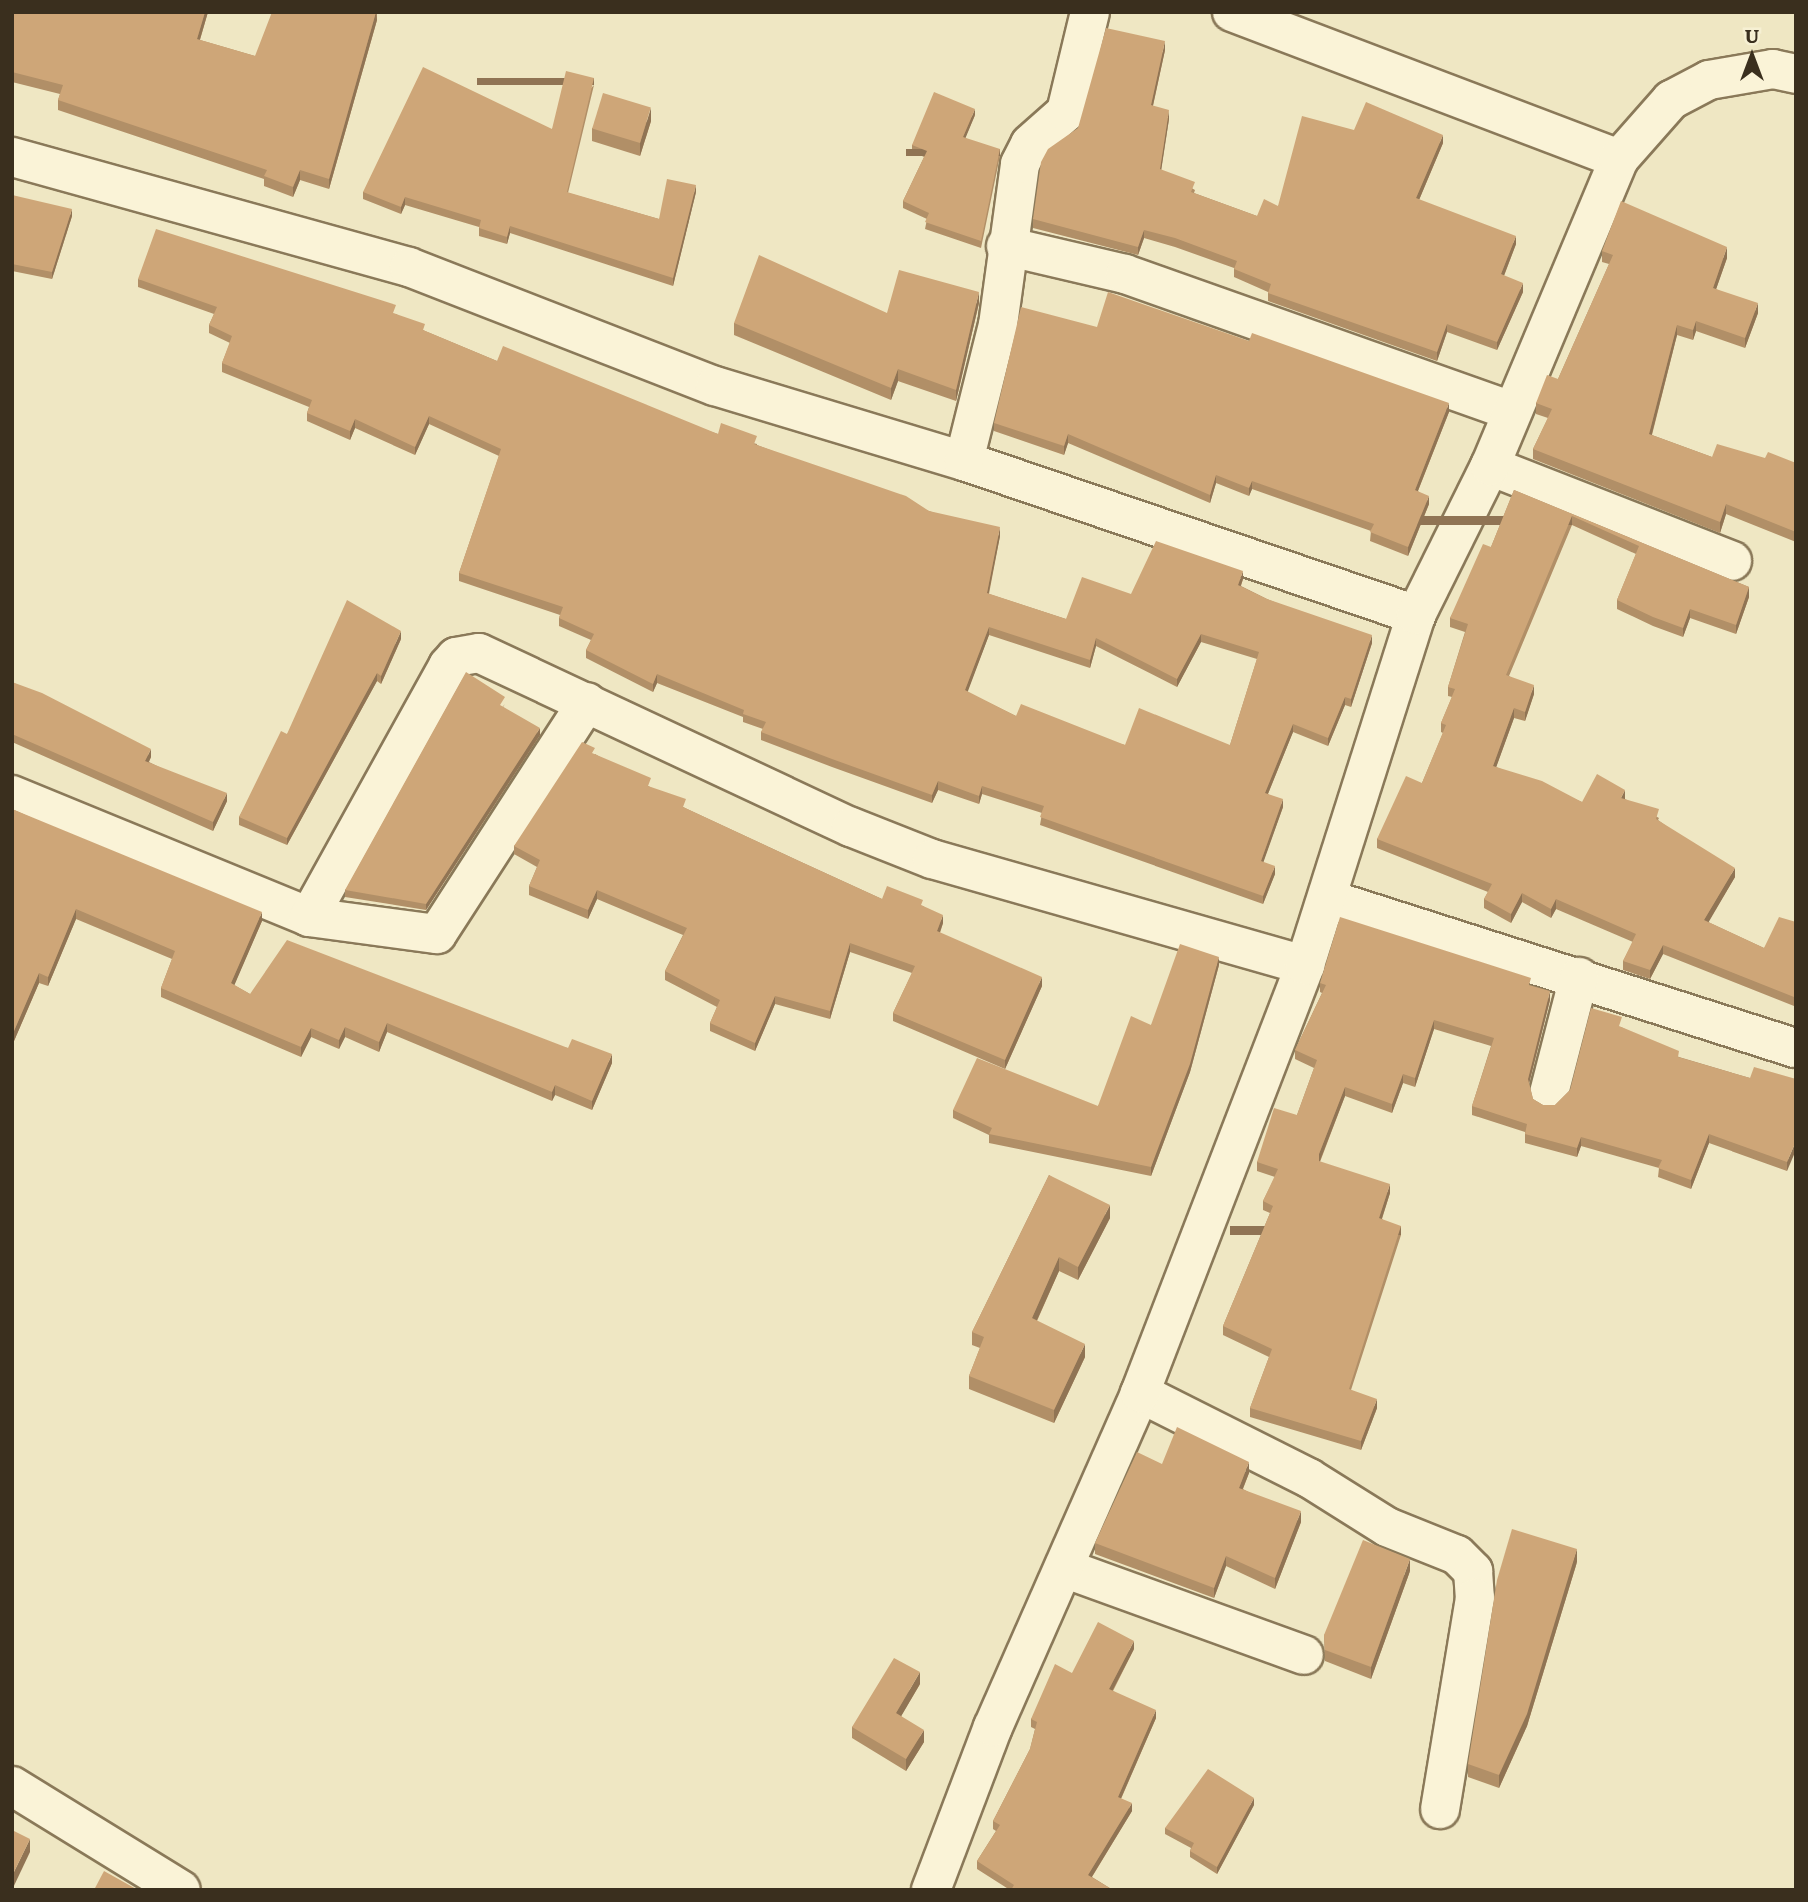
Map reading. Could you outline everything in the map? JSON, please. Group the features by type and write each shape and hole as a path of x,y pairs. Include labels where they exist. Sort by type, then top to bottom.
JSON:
{"street":[{"path":"964,461 998,325 1006,246 1020,164 1030,144 1066,112 1090,12"},
{"path":"1233,12 1619,159"},
{"path":"931,1890 1140,1392 1305,965 1416,615 1490,466 1510,410 1619,159 1671,100 1709,80 1773,69 1796,75"},
{"path":"12,157 410,267 715,386 964,461 1416,615"},
{"path":"1006,246 1149,282 1510,410"},
{"path":"1490,466 1732,561"},
{"path":"309,917 456,657 493,656 851,827 932,859 1305,965"},
{"path":"12,795 309,917 441,932 587,702"},
{"path":"1328,899 1796,1048"},
{"path":"1549,1093 1579,977"},
{"path":"1140,1392 1309,1478 1387,1527 1457,1555 1472,1570 1475,1598 1440,1809"},
{"path":"1064,1568 1304,1655"},
{"path":"12,1786 181,1890"}],"building":[{"path":"12,12 205,12 197,39 255,56 272,12 376,12 329,179 300,170 293,187 264,176 267,170 58,100 63,85 12,72"},
{"path":"1106,28 1165,41 1151,105 1169,110 1160,169 1195,182 1191,192 1257,216 1264,199 1278,206 1302,116 1354,130 1366,102 1443,135 1416,198 1516,236 1501,274 1523,283 1497,342 1447,324 1437,352 1268,293 1271,284 1234,269 1237,261 1175,238 1144,230 1138,247 1033,219 1041,162 1048,149 1078,128"},
{"path":"423,67 552,129 566,71 594,78 567,192 659,219 667,179 696,185 673,278 510,226 507,237 479,228 481,220 405,197 401,207 363,192"},
{"path":"934,92 975,109 963,137 1000,149 981,241 925,222 929,213 903,201 927,151 912,145"},
{"path":"603,93 651,108 640,143 592,128"},
{"path":"12,195 72,209 52,272 12,264"},
{"path":"1621,201 1727,247 1713,288 1758,303 1745,338 1696,321 1693,330 1677,325 1649,434 1712,457 1717,444 1765,458 1768,452 1796,463 1796,532 1726,504 1720,522 1533,449 1552,409 1536,403 1547,375 1558,379 1613,255 1602,251"},
{"path":"156,229 396,305 393,313 425,324 423,330 497,361 503,346 718,434 721,423 757,436 754,444 906,496 929,511 1000,527 987,593 1066,619 1082,577 1131,594 1156,541 1243,571 1238,585 1267,599 1372,635 1351,699 1345,697 1328,738 1293,724 1265,793 1283,799 1261,861 1275,866 1263,896 1040,817 1044,806 982,786 979,796 938,781 932,795 832,759 761,732 766,722 743,714 744,710 657,674 653,684 586,650 594,634 559,618 563,607 459,573 501,449 429,416 415,447 355,419 350,431 307,413 312,400 222,363 232,336 209,325 217,307 138,279","holes":["989,627 1090,660 1096,638 1177,679 1201,634 1259,652 1230,745 1139,708 1125,745 1021,704 1016,716 965,690"]},
{"path":"759,255 887,313 899,270 979,292 956,390 898,369 891,388 734,323"},
{"path":"1108,292 1249,341 1252,333 1449,403 1415,490 1429,496 1408,547 1370,532 1374,524 1252,481 1249,488 1216,475 1210,495 1068,434 1064,446 994,423 1021,307 1097,327"},
{"path":"1514,490 1749,587 1736,625 1690,609 1683,628 1653,617 1617,600 1639,546 1572,516 1506,675 1534,685 1525,712 1514,708 1493,766 1542,781 1582,802 1597,774 1625,790 1621,798 1659,809 1656,819 1735,868 1704,920 1764,948 1779,917 1796,922 1794,997 1663,945 1650,970 1623,961 1636,934 1556,899 1551,909 1522,893 1511,914 1484,899 1492,884 1377,839 1406,776 1422,783 1446,725 1441,723 1455,689 1448,687 1468,624 1450,618 1483,544 1491,547"},
{"path":"347,600 401,631 381,676 377,673 287,838 239,817 281,731 287,734"},
{"path":"466,672 505,697 500,705 540,728 426,904 345,890"},
{"path":"12,682 42,693 151,749 145,761 227,793 213,822 12,734"},
{"path":"582,742 595,748 592,753 651,778 648,786 686,799 683,807 799,861 882,899 887,886 923,900 921,905 943,915 937,931 1042,977 1005,1060 893,1013 915,966 850,943 830,1011 775,996 755,1043 710,1023 720,1000 665,971 687,928 597,890 588,910 529,886 540,860 514,846"},
{"path":"12,809 262,912 231,983 250,994 287,940 568,1048 572,1039 612,1054 592,1101 555,1085 552,1092 387,1023 379,1042 345,1027 339,1040 311,1028 301,1047 161,988 175,951 76,909 48,977 39,973 12,1031"},
{"path":"1340,917 1531,978 1529,985 1550,991 1528,1079 1533,1099 1543,1105 1555,1105 1570,1090 1591,1008 1622,1017 1619,1026 1679,1051 1678,1057 1750,1078 1754,1067 1796,1079 1796,1141 1787,1162 1709,1134 1691,1180 1658,1168 1662,1160 1581,1137 1577,1148 1525,1134 1527,1124 1472,1106 1494,1038 1434,1020 1415,1078 1403,1074 1392,1104 1345,1087 1319,1154 1319,1161 1390,1184 1379,1218 1401,1226 1349,1389 1377,1399 1361,1441 1250,1408 1272,1349 1223,1326 1273,1206 1263,1201 1278,1169 1257,1162 1274,1108 1297,1115 1317,1060 1295,1050 1326,985 1320,983"},
{"path":"1180,944 1219,957 1190,1064 1151,1167 989,1134 992,1128 953,1110 977,1058 1098,1106 1131,1016 1151,1025"},
{"path":"1049,1175 1110,1205 1078,1267 1059,1257 1032,1318 1085,1344 1054,1410 969,1376 984,1337 972,1332"},
{"path":"1177,1427 1249,1462 1239,1488 1301,1511 1275,1578 1226,1556 1214,1588 1095,1543 1137,1452 1162,1464"},
{"path":"1512,1529 1577,1549 1527,1714 1499,1775 1468,1764 1497,1580"},
{"path":"1363,1540 1410,1559 1371,1667 1325,1650 1324,1635"},
{"path":"1098,1622 1134,1641 1109,1689 1156,1710 1118,1797 1132,1803 1088,1875 1113,1890 1011,1890 1014,1885 977,1861 1000,1825 993,1821 1030,1749 1037,1722 1031,1719 1055,1664 1072,1673"},
{"path":"894,1658 920,1672 896,1713 924,1730 906,1759 852,1727"},
{"path":"1208,1769 1254,1798 1217,1867 1190,1851 1194,1843 1165,1828"},
{"path":"12,1830 30,1839 12,1876"},
{"path":"104,1871 138,1890 94,1890"}]}
